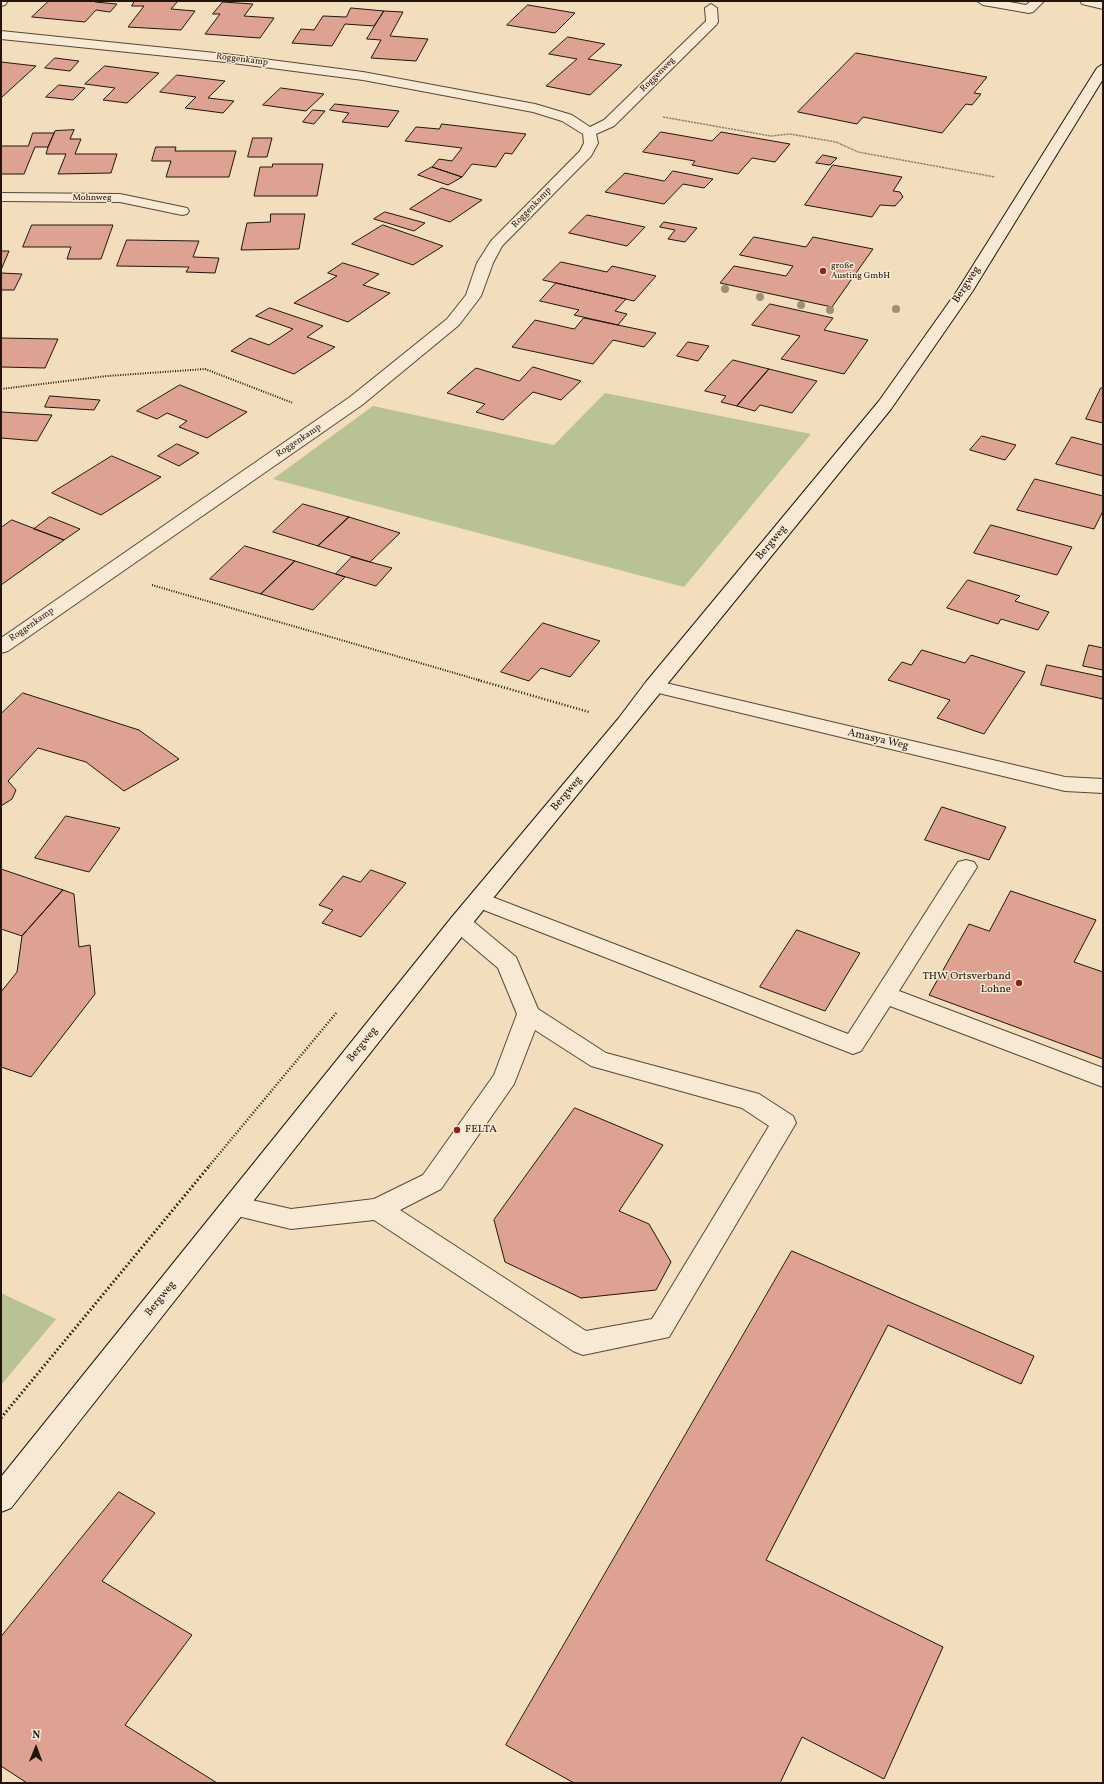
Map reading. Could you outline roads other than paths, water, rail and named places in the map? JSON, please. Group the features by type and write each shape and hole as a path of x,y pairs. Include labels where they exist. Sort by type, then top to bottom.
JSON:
{"street":[{"path":"983,1 1029,9 1038,1"},
{"path":"1086,1 1103,5"},
{"name":"Roggenweg","path":"589,132 609,123 712,22 711,8"},
{"name":"Roggenkamp","path":"1,35 225,58 363,76 535,108 567,118 589,132 591,143 586,153 496,244 485,263 473,296 453,322 333,418 1,647"},
{"name":"Bergweg","path":"1,1499 460,923 625,724 653,686 885,405 964,292 1032,185 1103,68"},
{"name":"Mohnweg","path":"1,197 120,198 182,211"},
{"name":"Amasya Weg","path":"653,686 1065,784 1103,786"},
{"path":"479,900 854,1045 966,867"},
{"path":"378,1209 583,1343 660,1329 784,1123 750,1101 599,1060 529,1014 508,963 460,923"},
{"path":"885,995 1103,1078"},
{"path":"234,1206 291,1219 378,1209 432,1182 505,1078 529,1014"}],"place":[{"name":"große Austing GmbH","path":"823,271"},
{"name":"THW Ortsverband Lohne","path":"1019,983"},
{"name":"FELTA","path":"457,1130"}]}
